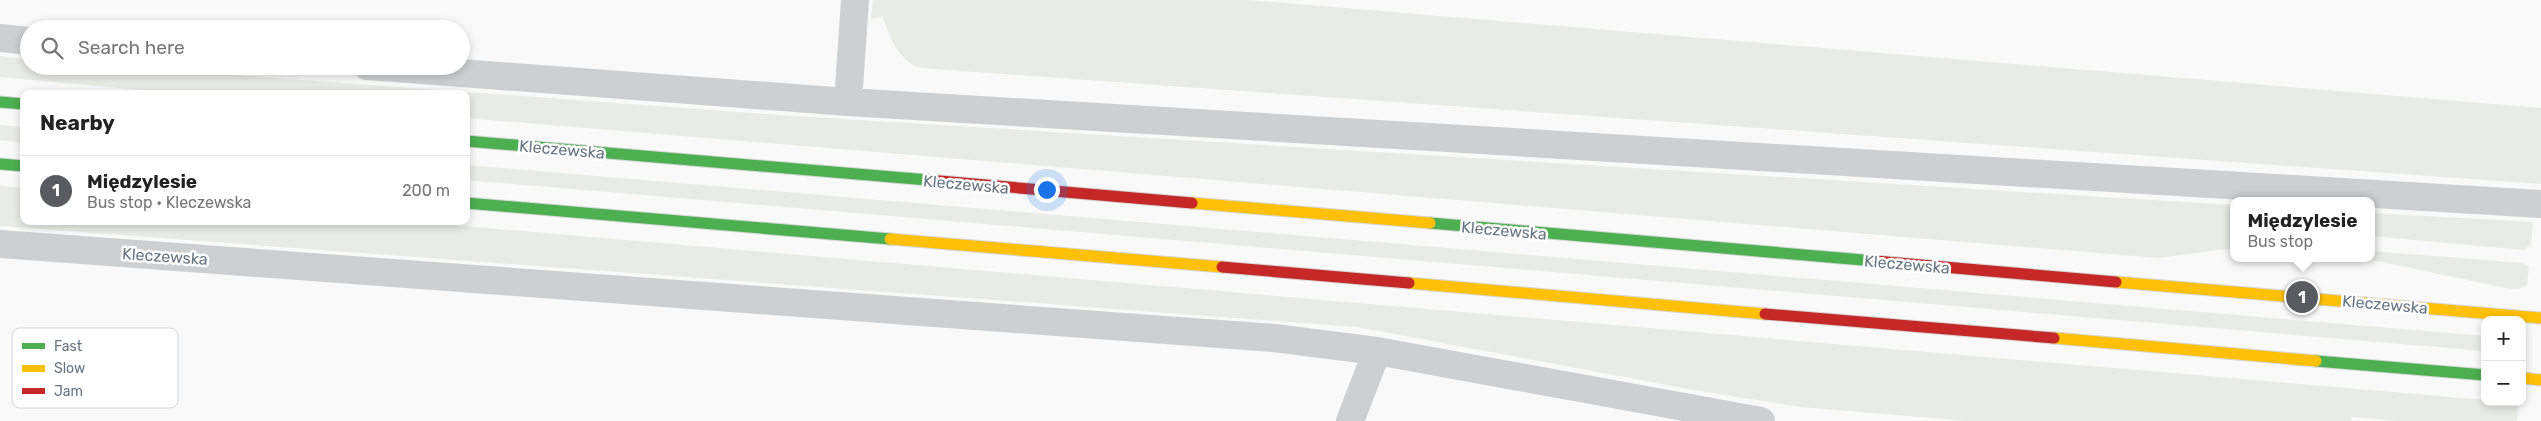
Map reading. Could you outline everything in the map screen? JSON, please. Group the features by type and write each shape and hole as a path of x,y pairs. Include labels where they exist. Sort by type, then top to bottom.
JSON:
{"main road":[{"path":"0,102 20,104"},
{"name":"Kleczewska","path":"470,141 2541,318"},
{"path":"0,164 20,166"},
{"path":"470,203 2481,375"},
{"path":"2526,378 2541,380"}],"street":[{"path":"848,102 854,0"},
{"path":"0,38 20,40"},
{"path":"470,74 848,102 2541,204"},
{"name":"Kleczewska","path":"0,244 1274,338 1377,351 1759,421"},
{"path":"1350,421 1377,351"}],"shaded area":[{"path":"873,0 1248,0 2541,108 2541,184 935,69 915,66 903,57 890,37 883,16 871,19"},
{"path":"0,56 20,59 20,75 235,75 439,90 141,90 0,77"},
{"path":"470,92 778,115 2230,205 2230,248 2159,258 470,118"},
{"path":"0,125 20,127 20,142 0,140"},
{"path":"470,165 2481,336 2481,351 470,180"},
{"path":"0,186 20,188 20,225 451,225 2481,400 2481,406 2518,406 2517,419 2513,421 2398,421 2352,417 2351,421 1967,421 1801,407 1694,390 1357,327 0,226"},
{"path":"2375,213 2533,222 2531,244 2524,250 2375,236"},
{"path":"2375,251 2523,263 2529,267 2527,285 2519,289 2511,289 2375,261"}],"traffic: fast":[{"path":"0,102 20,104"},
{"path":"470,141 928,180"},
{"path":"0,164 20,166"},
{"path":"470,203 890,239"},
{"path":"1430,223 1875,261"},
{"path":"2316,361 2481,375"}],"traffic: slow":[{"path":"1192,203 1430,223"},
{"path":"890,239 1222,267"},
{"path":"2116,282 2541,318"},
{"path":"1409,283 1765,314"},
{"path":"2054,338 2316,361"},
{"path":"2526,378 2541,380"}],"traffic: jam":[{"path":"928,180 1192,203"},
{"path":"1875,261 2116,282"},
{"path":"1222,267 1409,283"},
{"path":"1765,314 2054,338"}],"place":[{"name":"Międzylesie","path":"2302,297"}]}
